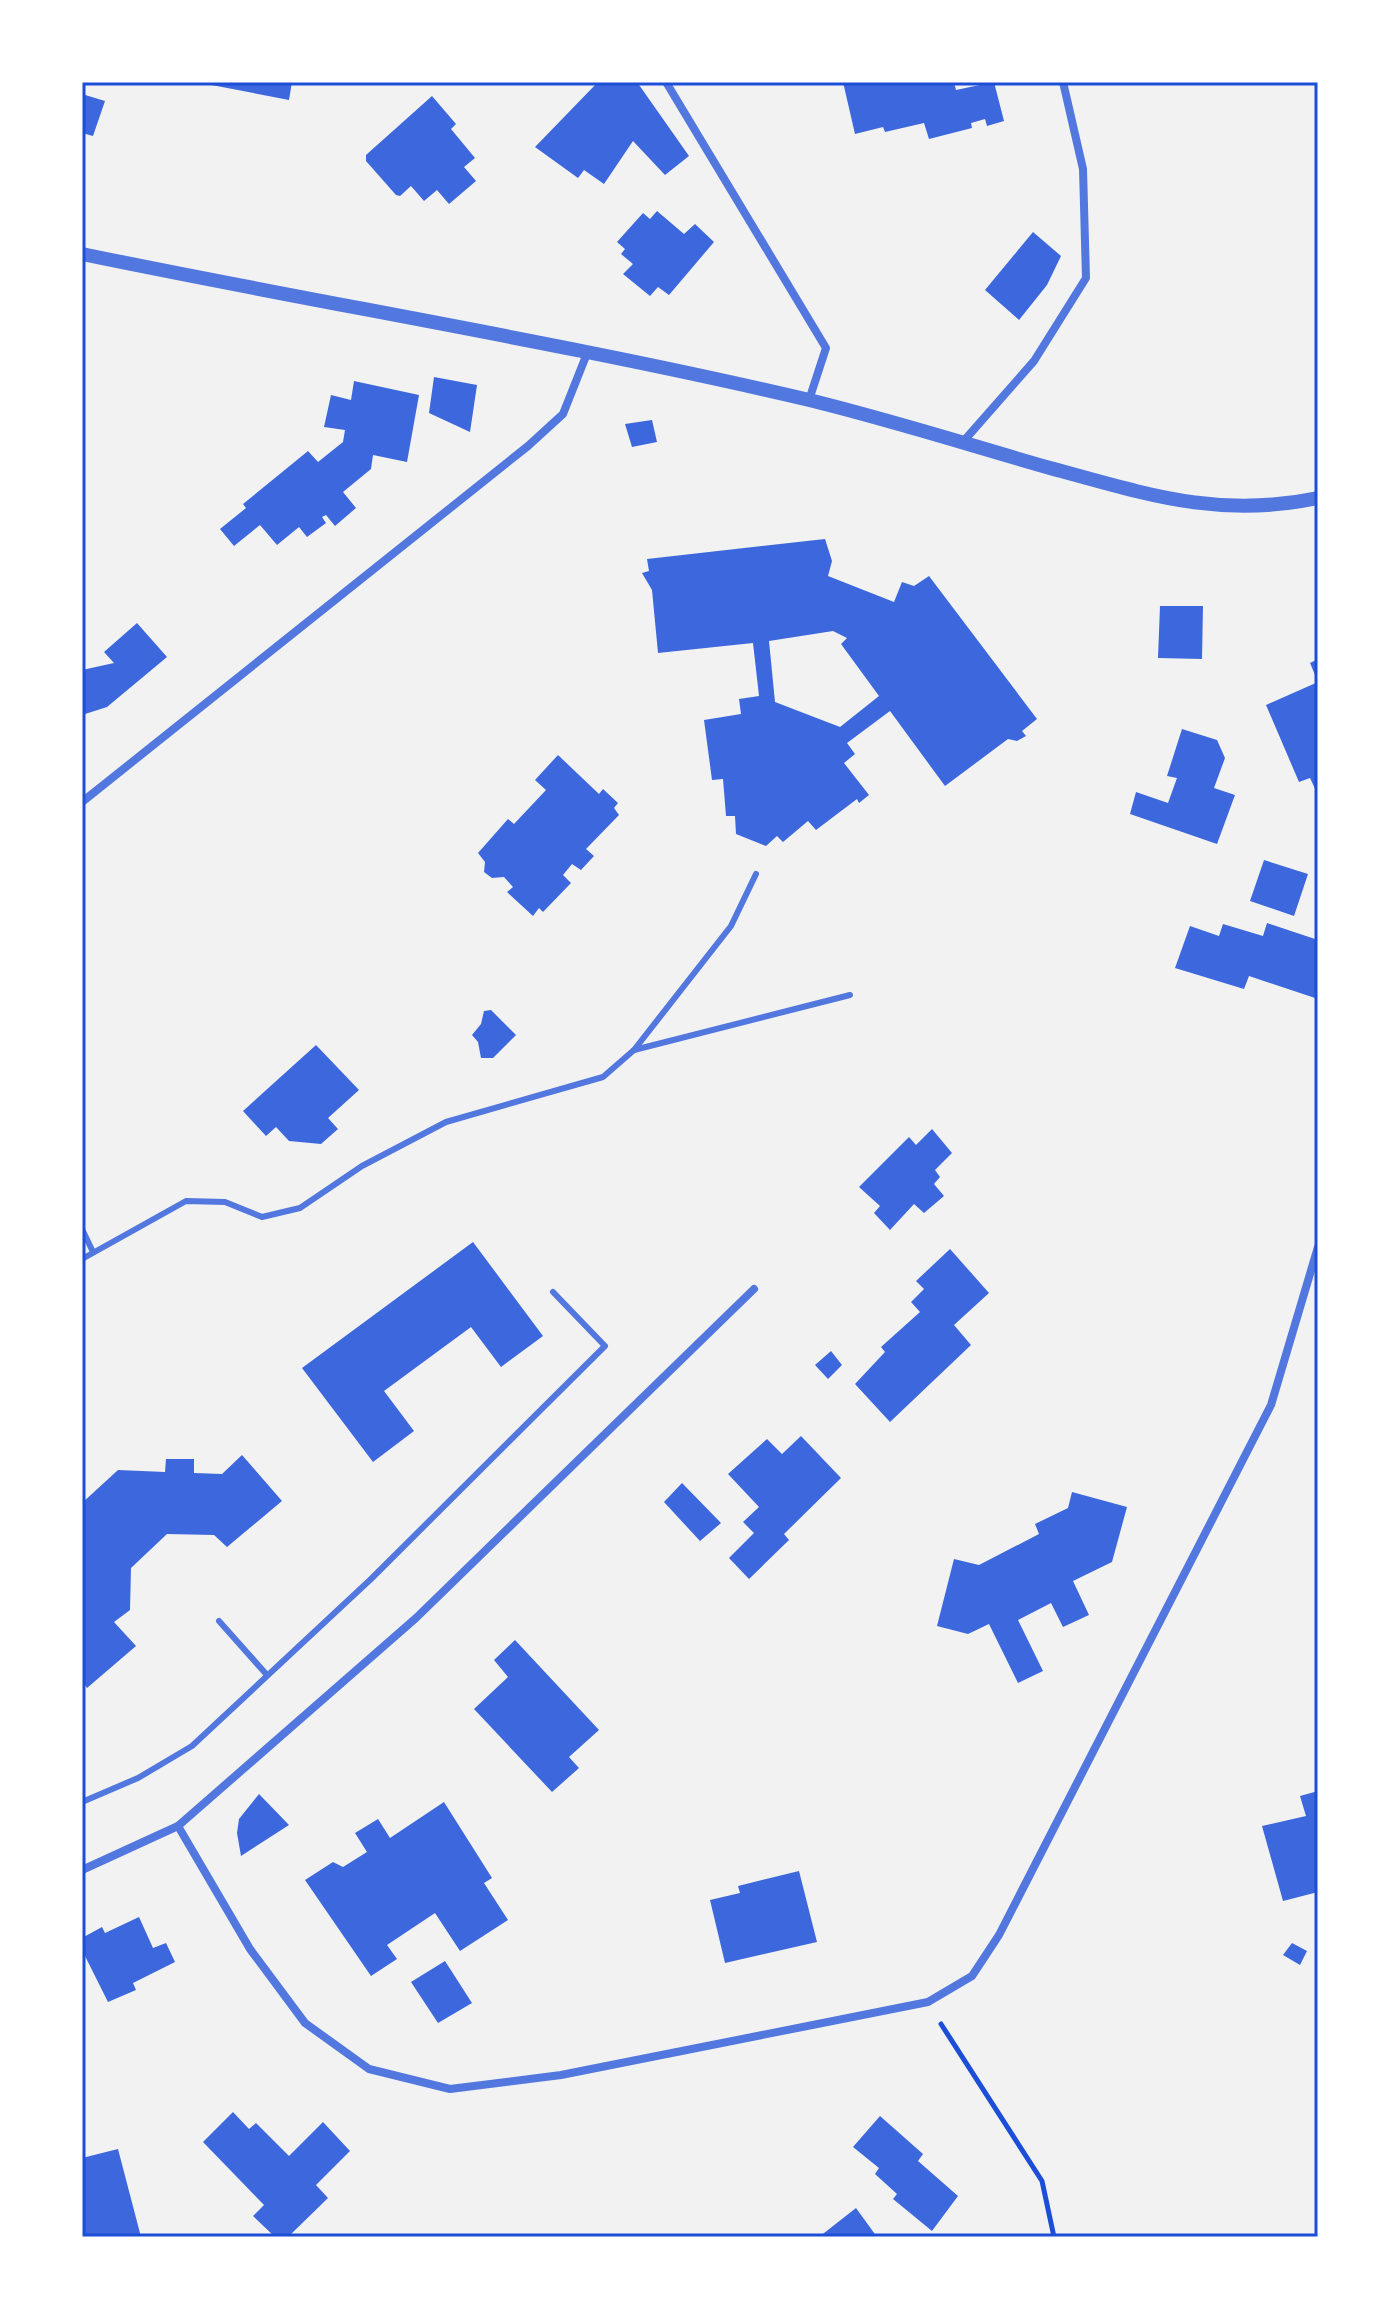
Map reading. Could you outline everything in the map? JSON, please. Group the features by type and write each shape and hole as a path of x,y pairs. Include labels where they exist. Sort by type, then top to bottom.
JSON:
{"street":[{"path":"666,82 826,348 809,400"},
{"path":"962,443 1034,361 1086,278 1083,169 1063,82"},
{"path":"82,254 588,351 809,400 1145,494 1204,505 1271,508 1318,498"},
{"path":"82,802 528,446 563,414 588,351"},
{"path":"178,1826 250,1949 305,2023 369,2069 450,2089 561,2075 928,2002 972,1976 999,1935 1271,1405 1318,1247"},
{"path":"82,1870 178,1826 416,1618 754,1289"}],"lane":[{"path":"82,1259 186,1201 225,1202 262,1217 300,1208 362,1166 446,1122 603,1077 634,1050 731,926 756,874"},
{"path":"634,1050 850,995"},
{"path":"82,1229 93,1252"},
{"path":"82,1802 138,1778 192,1746 371,1579 605,1346 553,1292"},
{"path":"219,1621 267,1675"}],"path":[{"path":"928,2002 1042,2181 1054,2237"}],"building":[{"path":"196,82 292,82 289,100"},
{"path":"598,82 637,82 689,156 665,175 633,141 604,184 584,170 578,178 535,147"},
{"path":"843,82 954,82 956,90 994,82 1004,121 987,126 985,119 971,123 972,128 929,139 924,123 885,132 883,127 855,134"},
{"path":"82,94 105,101 93,136 82,133"},
{"path":"432,96 456,124 451,129 475,158 464,167 476,181 449,204 437,190 424,201 411,186 400,196 396,195 366,161 366,155"},
{"path":"657,211 684,234 695,224 714,242 669,295 658,287 650,296 623,274 633,264 621,254 625,249 617,242 643,213 650,219"},
{"path":"1033,232 1061,256 1047,285 1019,320 985,290"},
{"path":"434,377 477,385 470,432 429,413"},
{"path":"354,381 419,395 407,462 373,455 371,469 343,492 356,508 335,526 326,515 322,517 326,523 307,537 299,527 277,545 260,525 234,546 220,529 246,508 243,504 308,451 318,462 343,442 345,430 324,427 331,395 351,400"},
{"path":"652,420 657,442 632,447 625,424"},
{"path":"825,539 832,561 828,576 894,602 902,582 914,586 929,576 1037,719 1022,731 1026,736 1017,741 1008,739 945,786 890,711 847,743 855,754 844,763 869,795 859,803 857,799 816,830 808,821 783,842 777,836 766,846 736,834 735,816 726,816 723,779 712,780 704,720 741,714 739,699 759,696 753,643 658,653 652,590 642,573 649,571 647,559","holes":["833,631 847,638 841,644 879,696 840,727 775,702 769,641"]},
{"path":"1160,606 1203,606 1202,659 1158,658"},
{"path":"137,623 167,657 107,707 82,715 82,670 114,663 104,652"},
{"path":"1318,659 1318,682 1310,663"},
{"path":"1318,682 1318,795 1310,778 1299,782 1266,705"},
{"path":"1182,729 1217,740 1225,758 1214,788 1235,795 1217,844 1130,814 1136,792 1168,803 1177,778 1167,776"},
{"path":"558,755 599,794 603,789 618,803 614,808 619,815 586,849 594,856 581,870 572,864 563,875 571,883 543,912 539,908 533,916 507,892 513,887 504,877 492,878 484,872 485,862 478,853 508,819 514,824 546,790 535,780"},
{"path":"1264,860 1308,874 1294,916 1250,901"},
{"path":"1267,923 1318,940 1318,999 1249,976 1244,989 1175,968 1190,926 1219,936 1223,924 1263,936"},
{"path":"491,1010 516,1035 493,1058 481,1058 478,1042 472,1035 481,1024 484,1011"},
{"path":"316,1045 359,1090 328,1118 338,1129 321,1144 289,1141 276,1127 266,1136 243,1111"},
{"path":"932,1129 952,1153 935,1170 940,1177 934,1184 944,1196 924,1213 914,1204 890,1230 874,1213 880,1206 859,1187 909,1137 916,1145"},
{"path":"473,1242 543,1336 501,1367 471,1327 384,1391 414,1431 373,1462 302,1368"},
{"path":"950,1249 989,1293 954,1325 971,1345 890,1422 855,1384 885,1352 881,1347 920,1312 911,1302 924,1289 916,1281"},
{"path":"831,1351 842,1365 828,1379 815,1365"},
{"path":"801,1436 841,1478 784,1534 789,1540 749,1579 729,1558 754,1533 743,1522 759,1507 728,1474 767,1439 782,1454"},
{"path":"242,1455 282,1501 227,1547 214,1535 167,1534 131,1568 130,1610 114,1622 136,1646 87,1688 82,1681 82,1503 118,1470 165,1472 166,1459 194,1459 194,1473 222,1474"},
{"path":"682,1483 721,1523 700,1541 664,1502"},
{"path":"1072,1492 1127,1507 1112,1562 1073,1581 1089,1615 1063,1627 1051,1603 1018,1620 1043,1671 1018,1683 989,1624 968,1634 937,1626 954,1559 979,1565 1039,1534 1035,1524 1068,1508"},
{"path":"515,1640 599,1730 569,1757 579,1768 552,1792 474,1709 508,1677 494,1660"},
{"path":"1318,1791 1318,1892 1283,1901 1262,1826 1306,1816 1300,1796"},
{"path":"259,1794 289,1825 241,1856 237,1833 239,1819"},
{"path":"444,1802 492,1878 484,1883 508,1920 460,1951 435,1913 387,1945 397,1959 371,1976 305,1880 333,1862 343,1867 367,1852 355,1833 378,1819 390,1838"},
{"path":"799,1871 817,1942 725,1963 710,1900 740,1893 738,1886"},
{"path":"139,1917 153,1948 166,1943 175,1962 133,1983 136,1990 108,2002 82,1950 82,1938 102,1927 105,1933"},
{"path":"1292,1943 1307,1951 1300,1965 1283,1955"},
{"path":"445,1961 472,2003 438,2023 411,1982"},
{"path":"233,2112 249,2129 256,2123 289,2156 323,2122 350,2151 316,2185 328,2198 288,2237 275,2237 253,2216 264,2205 203,2142"},
{"path":"880,2116 923,2154 918,2161 958,2196 932,2231 893,2199 897,2194 875,2174 879,2168 853,2147"},
{"path":"118,2149 141,2237 82,2237 82,2158"},
{"path":"856,2208 877,2237 819,2237"}]}
